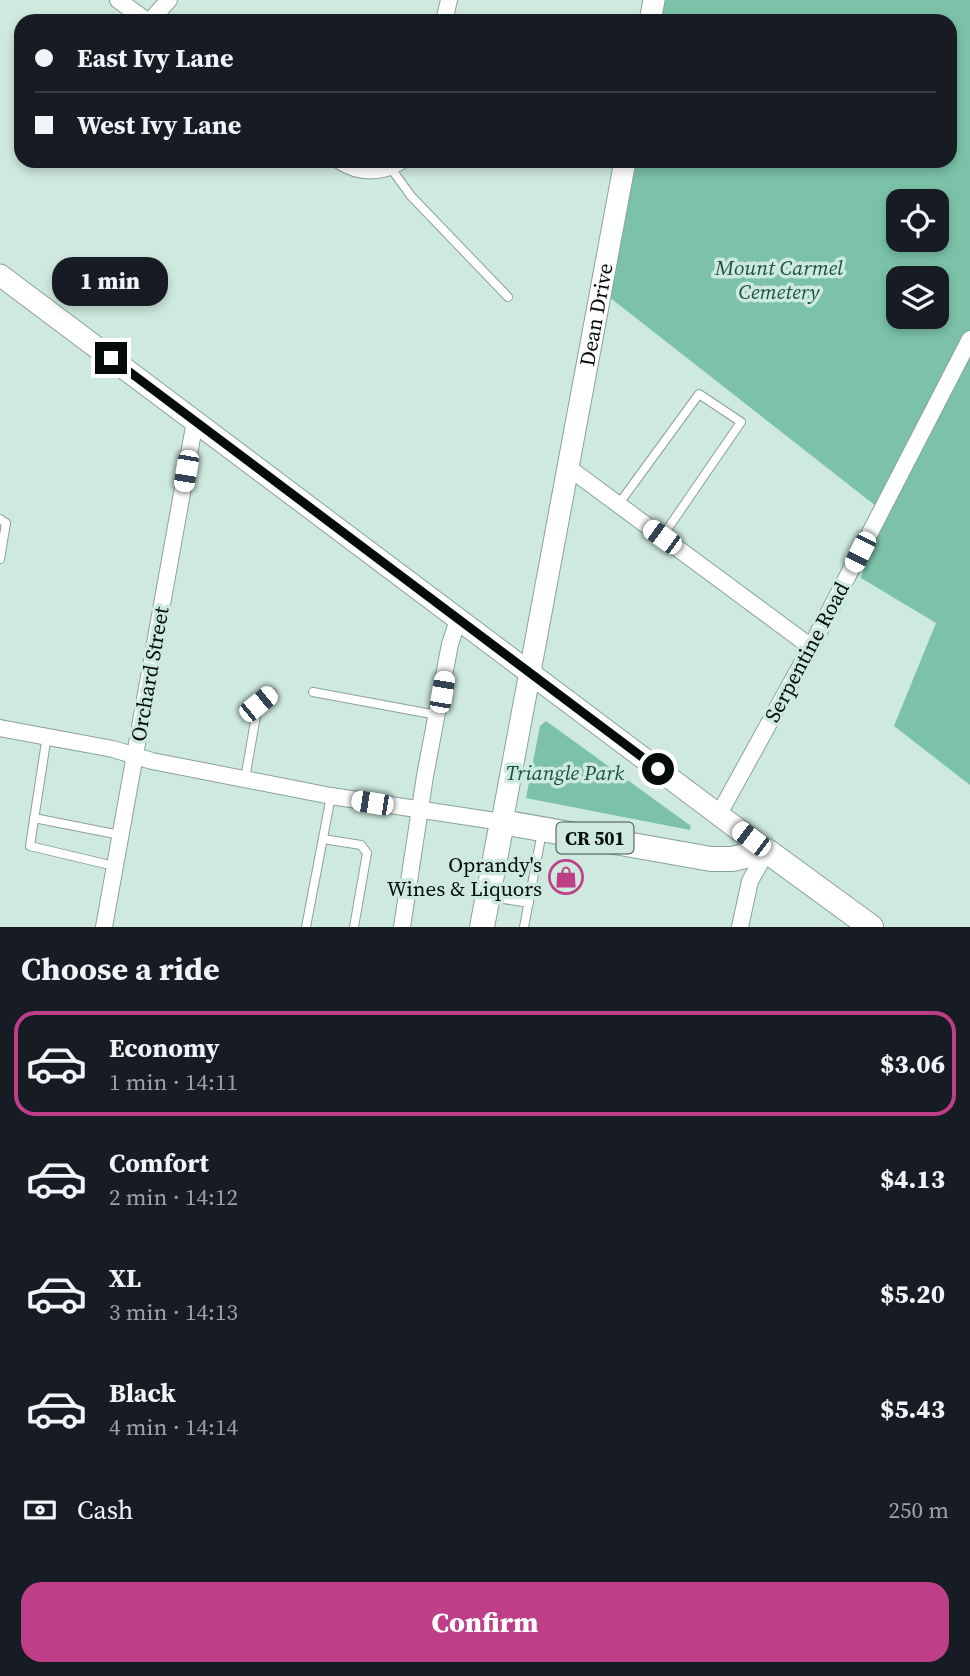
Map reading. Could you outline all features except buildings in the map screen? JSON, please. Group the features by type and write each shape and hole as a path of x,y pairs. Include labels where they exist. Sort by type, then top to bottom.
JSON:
{"main road":[{"name":"CR 501","path":"502,822 712,859 732,859 767,851"},
{"path":"482,927 502,822"},
{"path":"767,851 871,927"}],"street":[{"path":"118,0 139,14"},
{"path":"156,14 169,0"},
{"name":"Dean Drive","path":"502,822 624,168"},
{"path":"0,275 767,851 750,881 740,927"},
{"name":"Serpentine Road","path":"719,814 811,647 970,338"},
{"name":"Orchard Street","path":"103,927 195,421"},
{"path":"569,468 811,647"},
{"path":"402,927 437,715 450,644 458,620"},
{"path":"0,728 47,735 331,796 502,822"}],"lane":[{"path":"398,168 411,197 508,297"},
{"path":"618,505 699,394 741,422 662,537"},
{"path":"0,519 6,523 0,559"},
{"path":"313,692 437,715"},
{"path":"245,779 258,704 272,693"},
{"path":"47,735 30,846 114,866"},
{"path":"306,927 331,796"},
{"path":"34,818 120,835"},
{"path":"524,927 542,829"},
{"path":"323,839 361,845 368,853 354,927"},
{"path":"488,897 529,903"}],"green space":[{"name":"Mount Carmel Cemetery","path":"661,0 970,0 970,785 894,726 936,623 861,578 881,510 604,293 629,168 957,168 957,14 658,14"},
{"name":"Triangle Park","path":"546,721 691,826 690,830 526,798 540,726"}],"place":[{"name":"Oprandy's Wines & Liquors","path":"566,877"}],"route":[{"path":"111,358 658,769"}]}
